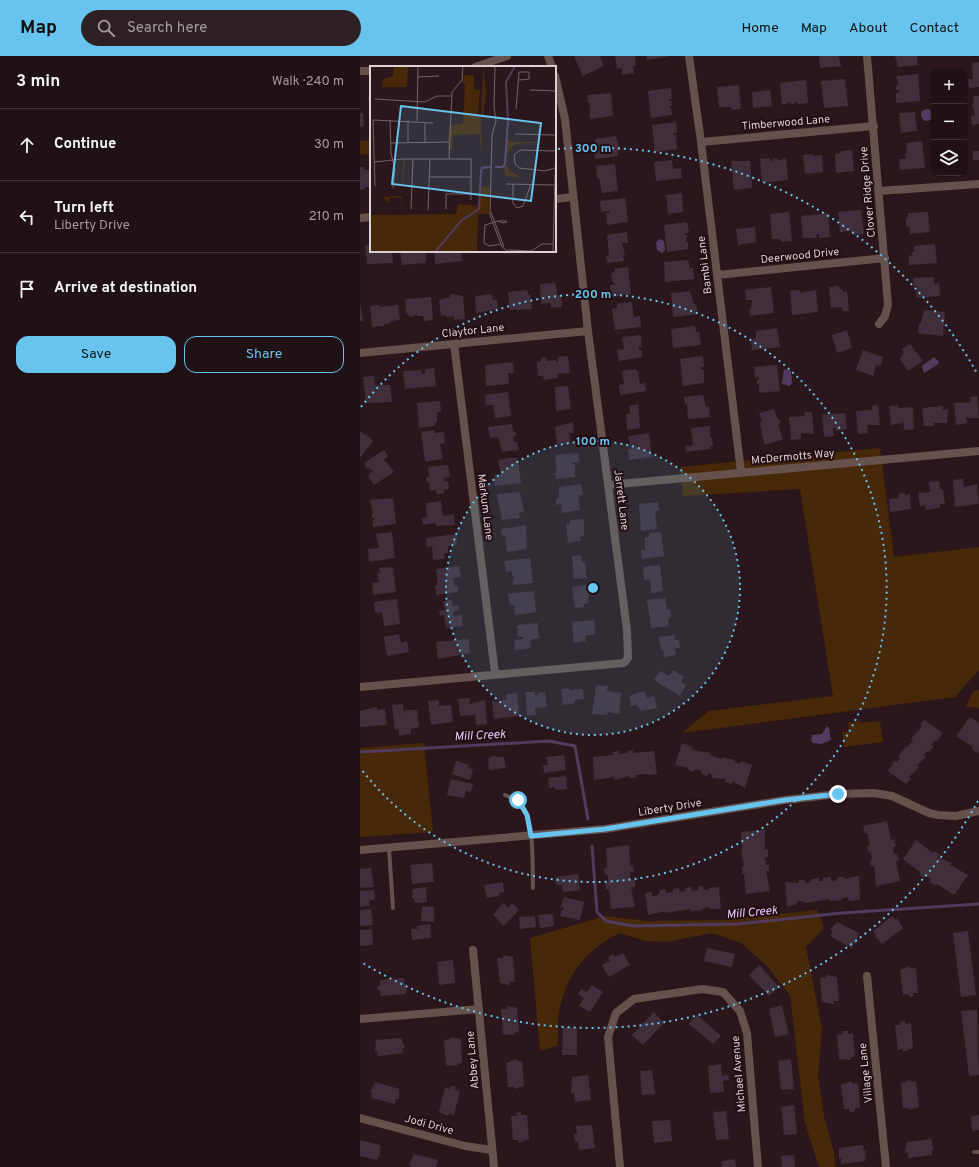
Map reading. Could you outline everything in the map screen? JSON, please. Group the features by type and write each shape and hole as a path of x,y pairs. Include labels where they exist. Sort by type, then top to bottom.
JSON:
{"street":[{"path":"478,66 507,56"},
{"path":"548,56 552,66"},
{"name":"Bambi Lane","path":"689,56 701,142 741,472"},
{"name":"Clover Ridge Drive","path":"867,56 888,305 885,316 879,324"},
{"name":"Jarrett Lane","path":"360,687 495,673 624,663 628,658 627,630 588,331 565,119 556,80"},
{"name":"Timberwood Lane","path":"701,142 874,126"},
{"path":"879,191 979,184"},
{"path":"556,199 573,197"},
{"path":"360,218 370,217"},
{"name":"Deerwood Drive","path":"717,276 885,258"},
{"name":"Claytor Lane","path":"360,353 588,331"},
{"name":"Markum Lane","path":"454,344 495,673"},
{"name":"McDermotts Way","path":"608,485 979,451"},
{"name":"Liberty Drive","path":"360,850 605,829 785,800 838,794 874,793 892,796 929,813 956,816 979,811"},
{"name":"Abbey Lane","path":"473,950 494,1167"},
{"name":"Village Lane","path":"867,976 886,1167"},
{"name":"Michael Avenue","path":"620,1167 608,1037 616,1013 634,999 702,989 723,992 740,1011 748,1033 758,1167"},
{"path":"360,1019 479,1009"},
{"name":"Jodi Drive","path":"360,1118 465,1146 492,1150"}],"lane":[{"path":"505,795 518,800 527,815 531,836 533,888"},
{"path":"389,848 393,908"},
{"path":"974,1152 979,1152"}],"shaded area":[{"path":"927,109 931,111 931,119 927,121 923,119 921,115 923,111"},
{"path":"370,140 370,154 360,155 360,141"},
{"path":"659,239 664,241 665,250 662,253 657,250 656,243"},
{"path":"934,357 939,362 938,364 924,373 922,366"},
{"path":"784,369 791,371 792,383 790,386 782,384"},
{"path":"880,448 894,557 979,547 979,670 955,697 682,733 709,711 833,696 800,489 683,496 680,467"},
{"path":"979,690 979,708 966,706 973,691"},
{"path":"860,721 861,723 880,721 883,742 844,747 842,732 849,731 848,723"},
{"path":"827,726 829,728 831,740 821,744 813,743 811,740 812,735 822,734"},
{"path":"424,743 433,832 360,837 360,748"},
{"path":"817,910 824,928 806,947 822,1029 818,1075 824,1116 834,1152 835,1167 819,1167 805,1123 790,995 766,965 741,943 712,933 667,942 645,941 620,933 598,946 581,962 574,972 568,983 559,1012 558,1045 540,1051 530,938 605,916 648,921 723,920"}],"building":[{"path":"574,56 600,56 604,66 583,76"},
{"path":"615,56 635,56 636,66 633,66 634,73 622,75 622,68 617,69"},
{"path":"646,56 667,56 667,57 647,60"},
{"path":"819,56 839,56 841,66 820,68"},
{"path":"895,56 917,56 918,65 898,67"},
{"path":"979,62 979,87 969,88 968,79 973,79 972,63"},
{"path":"918,74 920,101 896,103 896,93 899,92 899,90 896,90 896,86 899,85 896,76"},
{"path":"845,79 848,106 824,108 821,81"},
{"path":"806,80 808,103 798,104 798,102 795,102 795,104 791,105 791,102 782,105 780,83"},
{"path":"739,85 741,109 732,110 731,107 719,107 717,87"},
{"path":"671,88 672,99 669,99 669,101 671,101 672,106 670,106 670,108 672,115 651,118 648,91"},
{"path":"770,90 772,106 753,108 752,92"},
{"path":"611,93 613,116 590,119 590,103 588,103 587,95"},
{"path":"368,95 370,95 370,115"},
{"path":"973,96 979,96 979,124 972,125 971,116 975,115 972,104 974,104"},
{"path":"915,112 917,131 901,133 899,113"},
{"path":"360,113 363,113 364,126 360,127"},
{"path":"676,122 677,133 673,133 676,135 677,149 655,152 652,125"},
{"path":"616,136 620,151 618,151 618,156 595,159 594,152 597,151 595,139"},
{"path":"922,141 925,168 900,170 899,159 906,159 906,143"},
{"path":"852,150 854,171 836,173 835,154 841,153 841,151"},
{"path":"973,151 979,151 979,160 973,160"},
{"path":"813,154 813,156 822,155 823,172 805,174 803,155"},
{"path":"770,158 770,161 772,161 772,159 777,158 777,161 786,158 788,180 762,183 760,159"},
{"path":"672,160 673,169 681,168 682,178 656,181 654,162"},
{"path":"731,161 750,161 752,188 734,190"},
{"path":"615,164 618,191 602,193 599,178 597,178 596,166"},
{"path":"360,167 364,167 364,170 370,170 370,187 365,187 365,189 360,190"},
{"path":"682,193 683,212 668,214 666,195"},
{"path":"625,198 628,222 607,225 606,213 609,213 609,211 601,212 600,201"},
{"path":"861,210 864,234 853,235 853,232 850,231 840,232 838,212"},
{"path":"789,212 792,241 781,242 781,240 772,239 770,214"},
{"path":"928,212 930,232 910,234 909,226 906,227 906,218 908,217 908,213"},
{"path":"828,213 830,237 819,238 819,234 816,235 817,238 803,238 801,216"},
{"path":"687,222 689,233 685,233 685,235 687,235 686,242 688,242 688,249 667,252 664,225"},
{"path":"755,227 756,242 738,245 736,229"},
{"path":"627,232 628,243 622,243 625,255 623,256 624,261 607,263 606,256 609,255 607,235"},
{"path":"556,238 558,252 556,252"},
{"path":"935,244 937,263 909,265 909,256 912,255 912,252 914,252 914,246"},
{"path":"365,245 370,245 370,252 392,252 393,263 367,264"},
{"path":"400,252 426,252 426,263 402,265"},
{"path":"434,252 461,252 462,261 435,264"},
{"path":"503,252 523,252 504,254"},
{"path":"688,260 690,268 693,268 694,279 665,282 664,262"},
{"path":"628,267 631,294 612,297 610,285 616,285 612,281 611,273 615,272 614,269"},
{"path":"934,277 934,284 939,283 940,296 916,298 917,286 914,286 913,278"},
{"path":"555,283 558,296 561,295 562,307 551,308 551,303 541,304 540,284"},
{"path":"839,286 839,289 842,289 843,292 847,291 849,311 843,311 842,307 831,308 829,287"},
{"path":"771,287 774,313 750,316 749,309 751,309 752,300 746,300 745,290"},
{"path":"527,290 528,295 530,295 532,309 510,310 508,292"},
{"path":"800,290 800,294 802,292 816,290 818,312 792,315 790,291"},
{"path":"690,291 694,304 696,304 698,314 673,317 671,293"},
{"path":"450,294 463,296 465,319 454,320 454,316 441,316 439,300 450,297"},
{"path":"492,294 493,300 497,299 498,309 476,313 475,296"},
{"path":"431,297 433,320 424,321 423,316 417,315 409,317 408,313 406,314 405,299"},
{"path":"360,302 363,321 360,321"},
{"path":"632,302 634,317 640,316 641,327 615,330 612,309 617,308 617,304"},
{"path":"379,305 379,307 398,305 400,320 391,321 391,323 384,324 384,326 372,327 370,306"},
{"path":"924,310 945,312 943,336 918,333 919,323 921,323"},
{"path":"695,326 696,332 699,331 701,345 673,348 671,329"},
{"path":"777,328 780,347 752,350 751,341 756,338 756,331"},
{"path":"847,330 852,348 837,353 832,335"},
{"path":"641,335 642,347 639,347 639,351 642,350 642,357 619,361 617,350 624,349 622,337"},
{"path":"910,344 923,361 908,371 900,359 904,353 902,349"},
{"path":"863,350 883,357 881,366 876,365 873,376 856,370"},
{"path":"568,356 570,373 557,374 558,378 544,380 543,376 538,376 537,362 541,361 541,358 546,357 547,361 556,360 556,362 558,361 558,357"},
{"path":"703,356 704,367 701,367 701,370 704,370 704,383 683,386 680,359"},
{"path":"513,362 514,373 508,373 509,384 486,386 485,365"},
{"path":"777,365 780,391 759,393 759,384 757,384 757,380 759,380 758,377 755,378 754,367"},
{"path":"434,368 436,386 405,389 403,371 422,370 422,374 425,373 425,369"},
{"path":"636,369 636,371 638,371 640,384 645,383 646,391 620,395 619,385 624,384 622,371"},
{"path":"374,376 375,385 390,385 392,402 366,403 363,377"},
{"path":"568,386 571,409 556,411 555,387"},
{"path":"508,392 511,416 495,418 493,405 486,405 485,395"},
{"path":"703,395 706,407 709,407 710,417 688,419 687,404 685,404 684,397"},
{"path":"977,396 979,418 968,418 966,415 967,423 956,425 954,403 971,402 970,397"},
{"path":"440,401 441,411 437,412 437,423 435,423 435,426 419,428 417,403"},
{"path":"638,404 640,428 627,430 626,414 630,414 629,406"},
{"path":"878,405 880,425 867,425 868,433 858,434 856,411 872,410 872,406"},
{"path":"898,405 898,408 913,407 914,429 904,430 903,419 902,423 891,425 889,406"},
{"path":"943,406 943,410 948,409 947,423 934,423 934,426 924,426 922,408"},
{"path":"774,409 777,418 781,422 778,425 783,439 765,445 761,432 760,423 762,422 759,413"},
{"path":"804,412 812,412 814,434 801,433 801,439 791,440 789,417 805,416"},
{"path":"845,413 847,429 836,431 835,428 833,428 834,436 824,437 822,415"},
{"path":"573,422 574,433 569,433 571,443 557,445 555,427"},
{"path":"512,424 513,431 516,432 516,436 513,437 514,442 517,442 519,450 502,452 498,437 490,438 488,427"},
{"path":"710,426 710,438 712,438 713,446 710,446 711,449 686,452 685,446 693,445 691,428"},
{"path":"434,430 435,433 444,432 445,443 440,444 443,459 425,462 421,432"},
{"path":"360,431 365,435 366,434 373,441 360,458"},
{"path":"649,433 652,457 629,460 628,449 635,447 630,447 628,436"},
{"path":"384,450 388,456 384,459 394,472 374,485 368,476 373,471 369,468 367,469 364,463"},
{"path":"578,453 579,462 572,463 575,464 575,477 556,479 555,473 557,473 555,455"},
{"path":"517,458 518,460 521,483 495,486 494,475 501,474 498,460"},
{"path":"448,465 450,477 443,478 445,482 448,481 449,489 444,490 444,493 437,495 436,490 430,491 429,482 427,483 426,477 429,477 428,467"},
{"path":"963,479 964,487 977,484 979,504 955,507 953,480"},
{"path":"939,481 940,489 943,489 945,504 940,504 940,508 926,510 925,505 920,506 918,493 930,492 929,482"},
{"path":"581,484 583,495 578,496 580,510 562,513 561,504 556,505 556,498 559,498 559,487"},
{"path":"520,492 524,512 519,513 520,518 502,520 497,494"},
{"path":"905,493 905,495 910,494 911,509 890,512 889,499 899,498 899,494"},
{"path":"393,498 396,524 373,527 373,520 375,520 372,518 373,513 370,500"},
{"path":"441,501 443,516 454,514 455,525 436,526 436,523 423,525 422,518 427,517 426,503"},
{"path":"658,502 659,511 655,511 657,529 641,531 639,504"},
{"path":"584,519 584,536 580,537 581,541 568,543 566,524 570,524 570,520"},
{"path":"526,525 527,549 507,552 505,536 502,536 501,529"},
{"path":"392,532 395,558 369,562 368,549 379,548 376,534"},
{"path":"661,532 664,556 642,559 641,550 645,550 645,537 649,537 649,533"},
{"path":"456,534 457,545 448,546 448,553 444,554 445,559 433,560 432,546 427,547 426,538"},
{"path":"581,555 582,562 585,562 587,578 574,579 572,556"},
{"path":"530,558 533,583 513,585 513,578 515,578 512,576 512,571 506,572 504,561"},
{"path":"660,565 663,591 651,593 650,579 644,580 643,567"},
{"path":"459,566 461,577 453,578 455,586 458,585 458,592 436,595 435,585 438,585 436,569"},
{"path":"393,567 396,592 373,595 372,583 379,582 377,573 380,573 379,568"},
{"path":"593,584 594,592 589,593 588,603 584,604 584,607 575,608 572,587"},
{"path":"534,591 536,612 515,615 514,605 510,605 508,594"},
{"path":"665,598 667,610 670,609 671,618 668,618 669,626 651,628 647,600"},
{"path":"397,599 400,624 384,626 382,612 375,613 374,602"},
{"path":"452,600 452,606 458,605 459,610 455,611 453,616 462,615 463,626 446,628 444,615 440,616 439,611 445,610 443,601"},
{"path":"594,620 595,634 585,636 586,641 574,643 572,622"},
{"path":"538,623 539,638 530,640 531,648 515,650 514,640 523,639 523,637 518,637 517,625"},
{"path":"399,634 401,643 407,641 409,652 387,656 384,637"},
{"path":"675,635 675,640 679,640 680,648 675,648 676,655 664,657 663,649 661,650 659,637"},
{"path":"469,639 470,653 438,659 436,642"},
{"path":"673,670 684,677 681,682 686,685 680,696 654,680 660,671 669,676"},
{"path":"596,685 608,686 607,691 621,693 619,714 608,712 607,715 592,714"},
{"path":"569,688 569,690 583,689 584,699 575,700 575,703 563,705 561,689"},
{"path":"525,692 535,692 535,695 538,695 537,693 545,692 547,707 535,708 536,715 527,716"},
{"path":"639,692 645,692 647,698 654,696 657,708 641,711 637,705 631,706 629,696"},
{"path":"517,693 519,716 494,719 492,701 499,701 499,703 502,703 501,700 507,700 506,694"},
{"path":"469,698 470,704 485,700 487,724 476,725 475,715 460,716 458,699"},
{"path":"439,700 439,706 451,705 453,722 431,725 428,701"},
{"path":"403,704 404,715 405,710 417,710 419,727 411,729 411,734 399,736 399,729 395,730 392,705"},
{"path":"377,707 377,710 385,709 387,725 360,727 360,711"},
{"path":"970,717 979,723 979,751 977,753 972,749 973,747 956,736"},
{"path":"924,720 943,733 937,741 935,740 931,745 934,746 924,755 926,757 917,765 919,767 909,777 911,779 906,784 888,771 894,761 897,762 900,758 898,757 906,746 908,747 913,740 911,739 922,726 920,725"},
{"path":"682,743 693,747 692,750 711,753 710,755 722,759 722,757 735,760 734,762 740,764 741,761 752,765 745,788 732,781 732,784 725,782 726,779 712,778 713,775 708,773 707,776 701,774 702,771 695,769 694,772 688,770 688,768 675,765"},
{"path":"633,750 633,753 654,751 657,774 635,775 636,778 629,778 629,776 615,780 614,777 594,780 593,757 613,755 613,752 619,751 619,754 627,753 627,751"},
{"path":"564,755 566,770 544,773 543,765 548,765 546,757"},
{"path":"490,756 504,757 506,768 489,770 488,759 491,758"},
{"path":"456,761 469,765 468,768 473,769 470,780 452,774"},
{"path":"566,776 567,789 555,790 554,787 549,788 548,778"},
{"path":"451,779 473,784 471,792 466,791 464,798 447,795"},
{"path":"887,821 891,840 894,839 896,846 893,847 894,854 897,854 899,861 896,861 900,881 876,886 874,866 871,866 870,860 872,859 871,852 869,853 867,846 870,845 867,833 865,834 863,826"},
{"path":"765,830 765,850 768,849 768,857 765,857 766,865 769,864 769,871 766,871 770,891 746,894 744,874 742,874 742,866 744,866 741,852 741,832"},
{"path":"916,840 933,853 934,851 940,855 938,857 952,863 950,865 968,875 954,895 937,884 936,886 929,882 931,879 926,876 924,878 919,874 920,872 903,859"},
{"path":"629,845 630,866 633,865 634,872 630,872 631,880 635,880 635,887 631,887 635,907 611,909 609,889 606,889 605,882 608,882 608,875 605,875 604,868 607,868 606,848"},
{"path":"432,863 434,882 412,884 410,865"},
{"path":"371,868 374,887 360,888 360,869"},
{"path":"578,874 580,890 563,892 562,885 556,885 555,877"},
{"path":"859,876 860,900 849,901 848,897 842,898 842,900 830,901 830,899 804,903 803,901 797,901 797,904 787,907 785,882 799,883 799,880 805,880 805,883 811,882 811,879 819,878 819,881 823,881 823,878 831,877 831,881 837,880 837,877 844,877 844,879"},
{"path":"503,882 504,892 499,893 499,896 487,898 484,885"},
{"path":"698,886 703,886 704,890 719,887 721,909 710,909 710,907 703,908 703,910 690,911 690,909 665,913 665,911 648,915 645,893 652,892 652,896 657,896 657,894 660,893 659,890 666,889 666,893 673,892 673,889 679,888 680,892 686,891 685,888 691,887 692,891 698,890"},
{"path":"426,887 427,902 415,903 414,898 412,898 413,889"},
{"path":"374,890 375,900 370,900 369,906 360,907 360,891"},
{"path":"564,897 584,902 580,920 560,916 562,910 564,910 564,908 561,907"},
{"path":"503,903 508,908 512,903 519,910 504,926 493,915"},
{"path":"422,906 434,907 434,922 421,921"},
{"path":"371,909 373,925 360,926 360,910"},
{"path":"553,914 554,926 540,928 538,915"},
{"path":"535,916 536,927 520,929 519,917"},
{"path":"892,916 896,920 897,918 903,928 882,944 875,936 876,935 873,931"},
{"path":"837,922 859,933 856,944 854,943 852,948 830,936 833,931 830,930"},
{"path":"430,924 431,938 412,940 411,929 418,929 417,926"},
{"path":"372,929 373,945 360,946 360,930"},
{"path":"968,931 976,995 961,997 953,933"},
{"path":"707,948 735,954 732,967 704,961"},
{"path":"623,953 630,965 609,977 602,965 610,961 608,957 613,954 615,957"},
{"path":"503,955 513,957 515,982 509,982 510,985 500,983 497,958 503,958"},
{"path":"453,960 455,983 439,985 437,962"},
{"path":"759,965 779,987 769,996 749,975"},
{"path":"910,966 911,969 916,968 918,993 913,993 913,996 909,997 909,994 903,995 900,970"},
{"path":"826,975 837,977 839,1001 834,1001 834,1004 822,1002 820,978 826,977"},
{"path":"404,978 404,984 407,984 406,994 381,996 377,986 380,986 380,980"},
{"path":"592,985 603,992 590,1012 579,1006 584,998 578,994 581,989 587,992"},
{"path":"782,1005 789,1034 775,1037 769,1009"},
{"path":"507,1006 517,1008 519,1032 514,1033 514,1035 503,1034 501,1009 507,1009"},
{"path":"977,1010 979,1075 969,1076 961,1011"},
{"path":"654,1012 664,1023 643,1045 632,1035"},
{"path":"697,1015 721,1036 713,1044 689,1024"},
{"path":"905,1021 905,1024 911,1023 913,1048 903,1052 903,1049 898,1050 895,1025 900,1025 900,1022"},
{"path":"563,1027 577,1028 577,1055 562,1055"},
{"path":"842,1031 848,1031 848,1034 853,1033 855,1057 851,1057 851,1060 839,1059 837,1035 843,1034"},
{"path":"450,1037 461,1039 462,1063 457,1064 457,1066 446,1065 444,1040 450,1039"},
{"path":"401,1038 405,1048 402,1048 403,1053 378,1056 377,1051 375,1051 376,1040"},
{"path":"516,1059 517,1061 522,1061 524,1086 515,1089 514,1087 508,1087 506,1063"},
{"path":"791,1059 794,1089 781,1090 778,1061"},
{"path":"721,1064 722,1076 728,1075 729,1080 723,1081 724,1092 710,1093 708,1066"},
{"path":"652,1070 655,1094 642,1095 640,1071"},
{"path":"588,1075 591,1100 575,1102 574,1093 571,1093 572,1077"},
{"path":"911,1080 911,1082 916,1082 919,1107 908,1110 908,1108 903,1108 901,1083"},
{"path":"852,1081 852,1084 858,1083 860,1108 855,1108 855,1111 850,1112 849,1109 844,1109 841,1085"},
{"path":"375,1082 399,1089 399,1099 396,1099 395,1104 371,1098 372,1093 370,1092"},
{"path":"450,1086 456,1087 455,1090 460,1091 454,1115 449,1114 448,1116 439,1112 445,1087 450,1089"},
{"path":"794,1105 797,1134 784,1135 781,1107"},
{"path":"726,1111 729,1139 716,1140 713,1112"},
{"path":"521,1112 521,1115 527,1115 529,1139 519,1143 518,1140 513,1140 511,1116 517,1116 516,1113"},
{"path":"979,1115 979,1130 972,1131 971,1116"},
{"path":"670,1120 672,1141 654,1143 652,1121"},
{"path":"592,1125 595,1148 579,1150 578,1142 575,1142 574,1134 577,1134 576,1126"},
{"path":"931,1139 934,1150 932,1150 932,1155 908,1158 908,1152 905,1153 907,1142"},
{"path":"360,1140 380,1145 380,1157 378,1156 377,1160 360,1156"},
{"path":"863,1145 864,1151 866,1151 865,1161 841,1164 841,1158 839,1158 839,1148"},
{"path":"414,1154 438,1160 436,1167 411,1167 409,1164"},
{"path":"794,1155 795,1167 782,1167 781,1156"},
{"path":"735,1159 736,1167 722,1167 721,1161"}],"waterway":[{"name":"Mill Creek","path":"360,752 549,741 575,746 588,819"},
{"name":"Mill Creek","path":"592,846 597,912 606,921 633,926 738,924 841,913 979,904"}],"route":[{"path":"518,800 527,815 531,836 605,829 785,800 838,794"}]}
